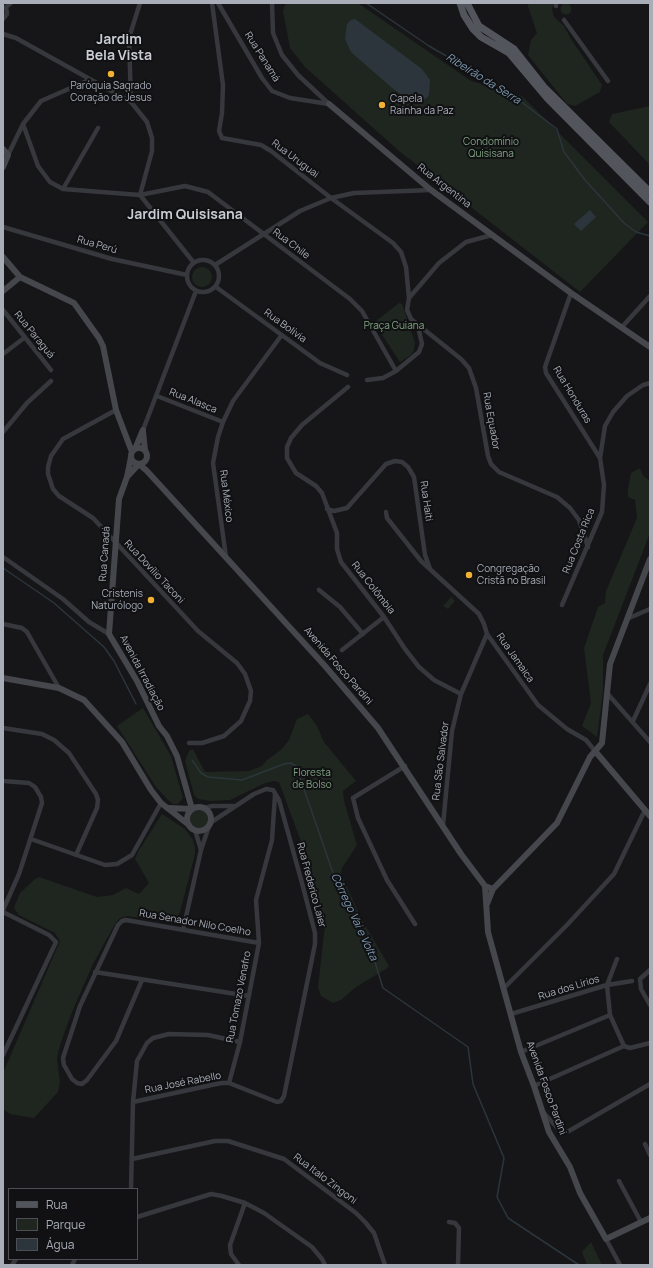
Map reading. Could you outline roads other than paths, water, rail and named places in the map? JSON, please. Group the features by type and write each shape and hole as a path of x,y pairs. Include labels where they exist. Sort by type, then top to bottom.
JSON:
{"main road":[{"path":"460,3 464,15 473,29 481,37 509,53 547,98 650,202"},
{"path":"467,3 479,26 514,49 544,87 650,192"}],"street":[{"path":"3,19 7,14 6,7 11,3"},
{"path":"131,102 129,38 138,3"},
{"name":"Rua Uruguai","path":"212,3 223,85 222,113 219,131 222,138 261,145 271,151 392,243 401,252 406,267 409,298"},
{"name":"Rua Panamá","path":"218,3 262,78 272,91 290,98 329,104"},
{"name":"Rua Argentina","path":"272,3 273,33 282,55 298,75 329,104 431,190 571,293 650,347"},
{"path":"564,20 608,81"},
{"path":"3,34 16,38 89,80 131,102 147,122 152,138 152,151 140,195"},
{"path":"3,167 23,124 41,101 89,80"},
{"path":"23,124 38,166 50,182 63,189 140,195 194,263"},
{"path":"63,189 98,128"},
{"path":"3,149 8,155"},
{"name":"Rua Chile","path":"140,195 185,186 198,188 208,192 350,299 362,311 396,371"},
{"path":"214,265 300,211 331,198 354,193 431,190"},
{"name":"Rua Perú","path":"3,227 112,259 187,275"},
{"path":"409,298 439,263 460,246 466,242 492,235"},
{"path":"3,257 20,277 74,303 81,311 103,346 116,410 133,452 133,461 138,464"},
{"path":"207,260 214,265 219,273 216,287 207,292 196,292 189,285 187,275 194,263 207,260"},
{"path":"3,291 20,277"},
{"name":"Rua Bolívia","path":"216,287 320,362 347,375"},
{"path":"147,471 148,454 145,450 143,430 196,292"},
{"name":"Rua Honduras","path":"571,293 545,367 546,373 600,458"},
{"name":"Rua Equador","path":"409,298 408,310 411,318 462,359 469,368 476,388 488,456 491,464 500,472 557,497 570,508 579,520 588,547"},
{"path":"622,327 649,299"},
{"name":"Rua Paraguá","path":"3,310 51,370"},
{"path":"367,380 383,378 396,371 419,352 422,344 418,325"},
{"name":"Rua México","path":"226,557 213,463 223,422 233,401 282,336"},
{"path":"3,354 24,338"},
{"path":"3,432 27,403 51,381"},
{"name":"Rua Costa Rica","path":"562,605 602,512 604,485 600,458 605,426 613,412 627,396 643,385 650,383"},
{"name":"Rua Colômbia","path":"348,387 302,425 290,438 287,447 287,458 291,466 301,478 316,486 322,493 327,510 337,533 337,549 341,562 384,617 405,649 419,667 434,680 461,694"},
{"name":"Rua Alasca","path":"157,396 223,422"},
{"name":"Rua Dovílio Taconi","path":"116,410 63,439 51,456 48,467 53,489 59,496 93,518 198,631 238,663 249,682 251,691 250,701 241,721 234,729 224,736 212,740 189,743"},
{"name":"Rua Canadá","path":"109,634 115,542 120,499 133,452 143,430"},
{"path":"133,452 140,448 145,450"},
{"path":"127,477 138,464 144,463 147,459"},
{"name":"Rua Haiti","path":"327,510 334,512 347,508 386,464 395,461 402,462 408,467 414,477 424,548 430,569"},
{"name":"Avenida Fosco Pardini","path":"138,464 147,471 226,557 325,666 378,728 405,766 461,854 485,886 488,932 521,1052 549,1132 570,1167 580,1193 620,1265"},
{"name":"Rua Jamaica","path":"386,512 387,518 421,561 479,614 487,634 538,705 567,729 586,740 595,751"},
{"name":"Avenida Irradiação","path":"3,557 63,599 89,622 109,634 137,681 158,726 167,736 177,756 189,798 194,808"},
{"path":"486,906 493,889 557,822 590,757 602,743 610,664 629,618 650,559"},
{"path":"319,590 340,607 363,634"},
{"path":"629,618 650,609"},
{"path":"342,650 384,617"},
{"path":"3,624 22,628 27,632 60,688"},
{"name":"Rua São Salvador","path":"443,824 452,731 461,694 487,634"},
{"path":"3,678 60,688 84,700 122,742 151,790 161,803 195,830 201,850"},
{"path":"633,721 650,684"},
{"path":"607,693 650,742"},
{"path":"3,728 42,734 54,740 68,753 96,794 98,800 97,808 76,855"},
{"path":"595,751 650,816"},
{"path":"405,766 353,798 358,818 387,880 414,924"},
{"path":"3,781 29,783 35,787 41,797 42,803 19,874 3,911 49,935 56,942 3,1055"},
{"path":"195,830 202,830 233,806 266,789 273,790 275,795"},
{"name":"Rua Frederico Laier","path":"275,795 279,800 315,933 314,944 281,1101"},
{"name":"Rua Tomazo Venafro","path":"229,1083 240,1042 259,943 256,900 272,840 275,795"},
{"path":"31,840 105,865 117,864 132,855 161,803"},
{"path":"169,808 233,806"},
{"path":"189,825 188,815 194,808"},
{"path":"183,930 201,850 210,825 211,816 205,808"},
{"path":"504,988 567,925 614,874 645,810"},
{"path":"485,886 493,889"},
{"name":"Rua Senador Nilo Coelho","path":"142,980 116,1041 87,1080 82,1084 77,1084 72,1079 64,1065 63,1058 80,1006 118,925 122,921 126,920 259,943"},
{"path":"617,959 607,985 610,1015 624,1046"},
{"path":"650,970 640,979 641,989 650,1005"},
{"path":"95,972 249,996"},
{"name":"Rua dos Lírios","path":"511,1014 607,985 632,981"},
{"path":"521,1052 610,1015"},
{"path":"131,1188 133,1102 137,1061 147,1043 153,1038 169,1034 208,1034 240,1042"},
{"path":"534,1086 624,1046 630,1048 650,1043"},
{"name":"Rua José Rabello","path":"133,1102 221,1083 229,1083 277,1102 281,1101"},
{"path":"543,1112 562,1133 569,1131 650,1084"},
{"name":"Rua Italo Zingoni","path":"132,1159 215,1141 228,1141 284,1159 356,1213 365,1222 374,1233 385,1265"},
{"path":"645,1144 650,1155"},
{"path":"619,1181 641,1222"},
{"path":"138,1217 211,1194 222,1196 245,1203 264,1213 312,1247 325,1265"},
{"path":"239,1265 231,1254 230,1245 245,1203"},
{"path":"606,1238 650,1218"},
{"path":"449,1222 455,1223 459,1228 458,1265"}],"water":[{"path":"355,19 422,69 430,80 429,95 427,98 412,103 351,52 345,39 347,24 351,20"},
{"path":"590,210 596,217 581,231 574,224"}],"waterway":[{"name":"Ribeirão da Serra","path":"366,3 429,46 507,91 557,129 564,152 585,180 624,223 636,232 650,236"},
{"path":"3,568 54,603 104,647 114,661 136,704"},
{"name":"Córrego Vai e Volta","path":"192,760 201,773 208,777 242,780 284,764 291,763 296,766 332,870 371,949 383,988 468,1047 473,1084 504,1158 497,1197 508,1218 579,1265"}],"place":[{"name":"Paróquia Sagrado Coração de Jesus","path":"111,74"},
{"name":"Capela Rainha da Paz","path":"382,105"},
{"name":"Congregação Cristã no Brasil","path":"469,575"},
{"name":"Cristenis Naturólogo","path":"151,600"}],"district":[{"name":"Jardim Bela Vista","path":"119,48"},
{"name":"Jardim Quisisana","path":"185,215"}],"park label":[{"name":"Condomínio Quisisana","path":"491,148"},
{"name":"Praça Guiana","path":"394,326"},
{"name":"Floresta de Bolso","path":"312,778"}]}
